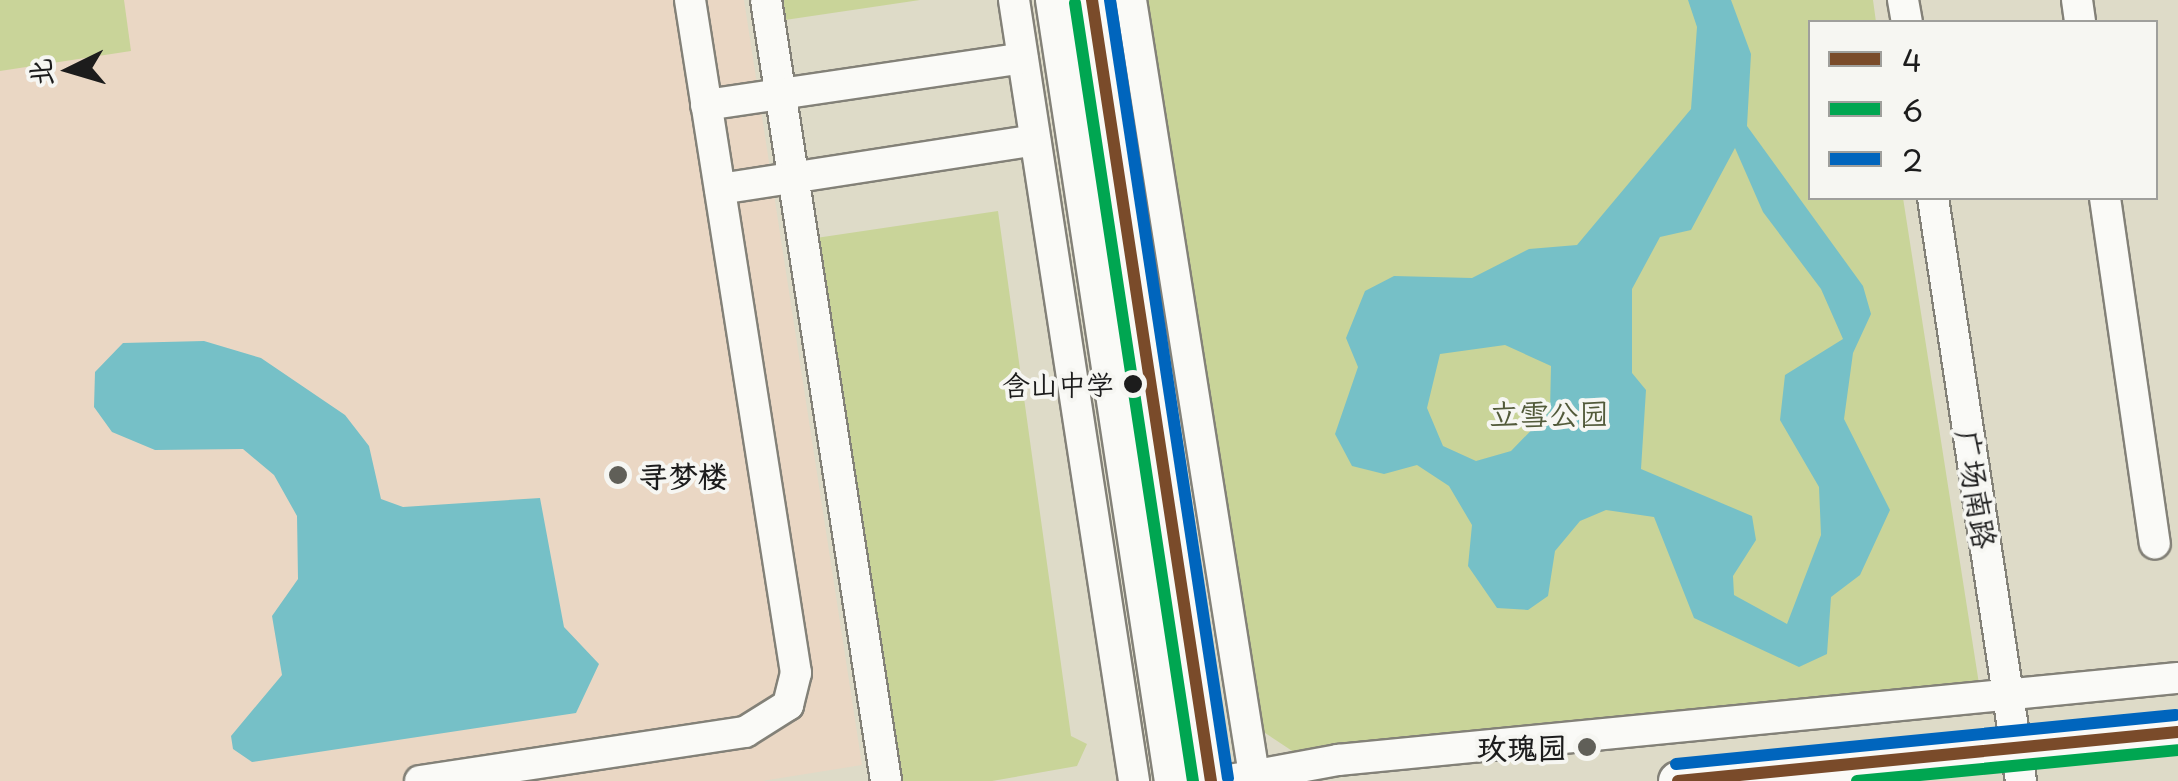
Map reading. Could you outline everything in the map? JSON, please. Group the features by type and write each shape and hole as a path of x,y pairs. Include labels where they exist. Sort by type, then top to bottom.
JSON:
{"main road":[{"path":"1055,0 1174,781"},
{"path":"1092,0 1211,781"},
{"path":"1678,781 2019,765 2178,732"}],"street":[{"path":"420,781 745,732 788,705 796,673 690,0"},
{"path":"766,0 886,781"},
{"path":"1014,0 1134,781"},
{"path":"1131,0 1255,778"},
{"path":"706,104 1023,58"},
{"path":"720,189 1036,140"},
{"name":"广场南路","path":"1933,200 2019,765"},
{"path":"2105,200 2155,543"},
{"path":"1224,781 2178,678"}],"shaded area":[{"path":"0,0 744,0 862,765 762,781 0,781"}],"green space":[{"path":"0,0 124,0 131,51 0,71"},
{"path":"782,0 920,0 785,20"},
{"name":"立雪公园","path":"1145,0 1873,0 1876,20 1808,20 1808,200 1903,200 1982,703 1333,778 1256,727"},
{"path":"998,211 1071,736 1087,744 1077,766 992,781 903,781 816,238"}],"water":[{"path":"1688,0 1731,0 1751,54 1747,126 1863,286 1871,314 1853,353 1844,419 1890,510 1860,575 1831,597 1827,654 1799,667 1694,618 1654,517 1606,510 1580,521 1555,551 1548,596 1528,610 1497,608 1468,566 1472,525 1449,486 1417,465 1384,474 1352,466 1335,434 1358,367 1346,338 1365,291 1394,276 1472,278 1529,249 1577,245 1691,109 1697,27","holes":["1735,148 1763,212 1821,289 1843,339 1785,375 1780,420 1819,487 1821,535 1787,624 1734,595 1733,576 1756,540 1752,516 1641,469 1646,390 1632,373 1632,289 1660,237 1691,230","1505,345 1551,366 1550,411 1511,451 1476,461 1443,446 1427,408 1440,354"]},
{"path":"204,341 261,358 345,415 369,446 381,499 403,507 540,498 564,627 599,664 576,713 252,762 233,749 231,736 282,675 272,616 298,579 297,516 274,475 243,449 155,450 112,432 94,407 95,372 123,343"}],"transit line":[{"name":"4","path":"1092,0 1211,781"},
{"name":"2","path":"1110,0 1228,778"},
{"name":"6","path":"1075,3 1193,781"},
{"name":"2","path":"1676,764 2176,715"},
{"name":"4","path":"1678,781 2178,732"},
{"name":"6","path":"1857,781 2178,750"}],"place":[{"name":"含山中学","path":"1133,384"},
{"name":"寻梦楼","path":"618,475"},
{"name":"玫瑰园","path":"1587,747"}]}
